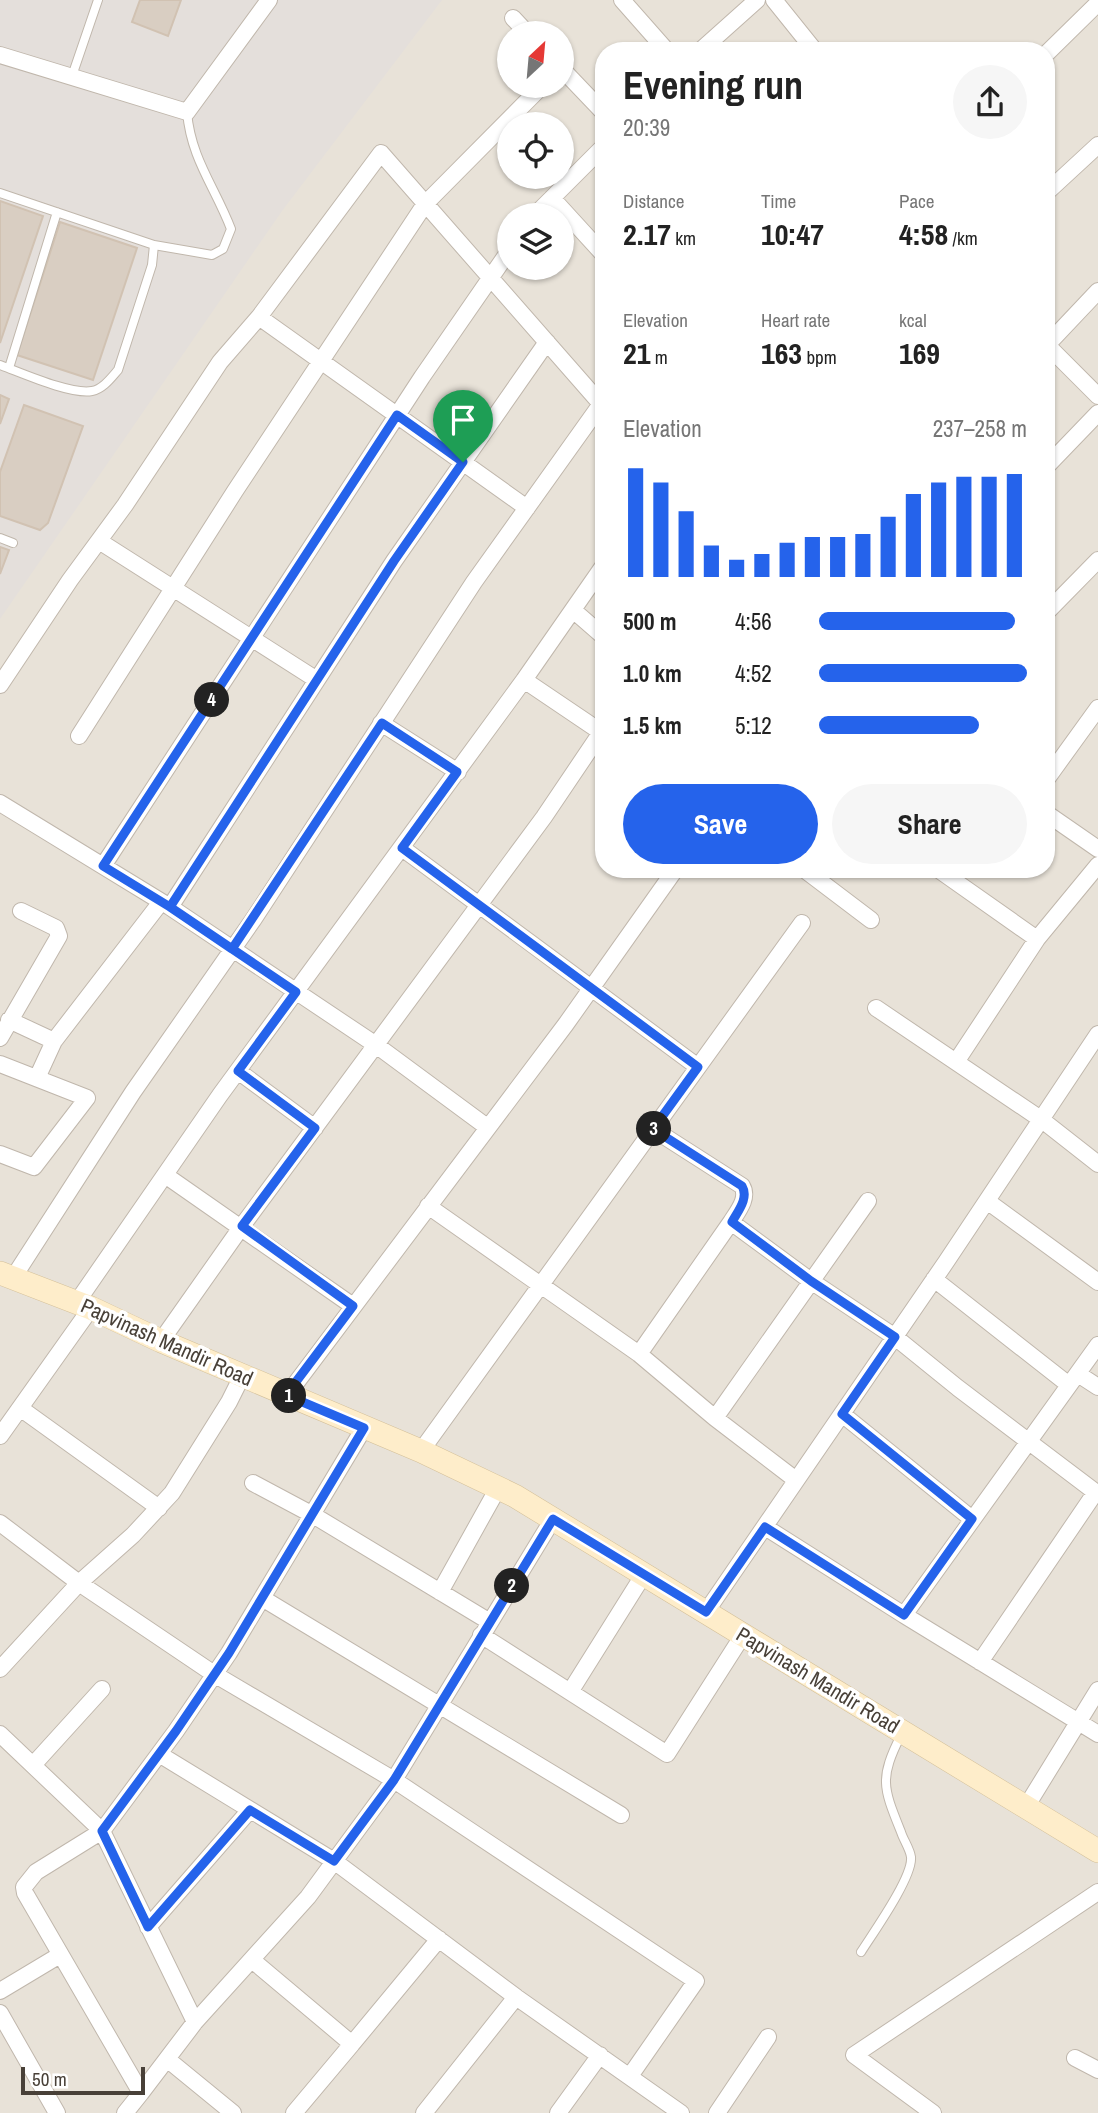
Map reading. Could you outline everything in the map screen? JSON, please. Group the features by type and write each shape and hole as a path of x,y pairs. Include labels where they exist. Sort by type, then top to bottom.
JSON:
{"street":[{"path":"0,55 187,113 269,0"},
{"path":"622,0 659,42"},
{"path":"710,42 757,0"},
{"path":"774,0 809,42"},
{"path":"1055,45 1098,3"},
{"path":"513,18 516,21"},
{"path":"574,82 595,104"},
{"path":"79,736 234,491 425,204 530,98"},
{"path":"1055,185 1098,145"},
{"path":"0,685 220,362 259,317 381,153 595,395"},
{"path":"547,203 595,155"},
{"path":"552,198 595,245"},
{"path":"103,866 397,415 497,267"},
{"path":"1055,337 1098,291"},
{"path":"259,317 527,508"},
{"path":"37,1078 54,1041 166,904 394,561 547,342"},
{"path":"1055,353 1098,396"},
{"path":"6,1276 232,949 474,582 595,413"},
{"path":"1055,458 1098,413"},
{"path":"99,541 317,680"},
{"path":"1055,604 1098,560"},
{"path":"0,1436 165,1175 595,578"},
{"path":"573,610 595,629"},
{"path":"524,680 595,726"},
{"path":"1055,768 1098,708"},
{"path":"382,723 457,772"},
{"path":"161,1341 242,1226 544,817 595,740"},
{"path":"2,810 166,904 376,1045 487,1127"},
{"path":"1055,819 1098,849"},
{"path":"402,848 698,1067"},
{"path":"956,1062 1037,939 1098,865"},
{"path":"286,1395 592,988 669,878"},
{"path":"816,878 871,920"},
{"path":"950,878 1037,939"},
{"path":"0,1038 59,936 56,928 21,911"},
{"path":"421,1451 802,923"},
{"path":"876,1008 1042,1120 1098,1164"},
{"path":"9,1020 54,1041"},
{"path":"706,1612 1096,1043"},
{"path":"0,1064 87,1098 34,1167 0,1154"},
{"path":"238,1071 315,1128"},
{"path":"639,1354 732,1222 745,1191 742,1186 653,1129"},
{"path":"165,1175 242,1226 353,1306"},
{"path":"715,1418 868,1201"},
{"path":"987,1201 1098,1282"},
{"path":"428,1206 639,1354 715,1418 796,1480"},
{"path":"732,1222 811,1281 895,1337 1027,1442 1097,1493 980,1662"},
{"name":"Papvinash Mandir Road","path":"6,1276 84,1305 161,1341 421,1451 498,1488 1098,1851"},
{"path":"934,1279 1074,1379 1098,1387"},
{"path":"904,1615 1098,1345"},
{"path":"0,1669 79,1583 133,1535 172,1493 229,1402 242,1376"},
{"path":"20,1408 159,1508"},
{"path":"842,1414 972,1519"},
{"path":"141,2093 60,1955 24,1887 36,1872 102,1831 214,1674 364,1428"},
{"path":"253,1483 313,1515 440,1592 570,1692 667,1754 743,1635"},
{"path":"440,1592 498,1488"},
{"path":"125,2113 195,2022 308,1897 394,1780 553,1519"},
{"path":"0,1524 79,1583 214,1674 394,1780 696,1981 630,2076"},
{"path":"765,1527 1098,1734"},
{"path":"570,1692 643,1574"},
{"path":"262,1598 621,1815"},
{"path":"33,1765 102,1689"},
{"path":"1026,1807 1098,1690"},
{"path":"0,1734 102,1831 195,2022"},
{"path":"159,1754 334,1861 516,1997 681,2113"},
{"path":"148,1927 250,1810"},
{"path":"933,2113 854,2055 1098,1892"},
{"path":"294,2113 439,1940"},
{"path":"0,1992 60,1955"},
{"path":"252,1960 352,2044"},
{"path":"424,2113 516,1997"},
{"path":"0,2014 57,2113"},
{"path":"717,2113 768,2037"},
{"path":"558,2113 600,2054"},
{"path":"1075,2058 1098,2070"},
{"path":"167,2059 233,2113"}],"lane":[{"path":"72,76 98,0"},
{"path":"0,193 153,245 212,255 223,249 231,229 223,208 197,160 189,134 187,113"},
{"path":"57,212 4,367 68,389 93,391 107,383 118,370 152,265 153,245"},
{"path":"0,538 13,543"},
{"path":"861,1952 908,1877 911,1857 887,1797 885,1778 888,1762 903,1732"}],"shaded area":[{"path":"0,0 1098,0 1098,2113 0,2113"},
{"path":"0,0 442,0 282,211 0,619"}],"building":[{"path":"140,0 181,0 168,36 132,22"},
{"path":"0,201 43,216 0,343"},
{"path":"60,222 137,248 93,380 17,355"},
{"path":"0,395 9,399 0,424"},
{"path":"24,405 83,426 48,523 40,530 0,516 0,472"},
{"path":"0,547 9,550 0,574"}],"route":[{"path":"463,462 394,561 170,907 232,949 296,992 238,1071 315,1128 242,1226 353,1306 286,1395 364,1428 229,1653 176,1731 102,1831 148,1927 250,1810 334,1861 394,1780 553,1519 706,1612 765,1527 904,1615 972,1519 842,1414 895,1337 811,1281 732,1222 744,1198 745,1191 742,1186 653,1129 698,1067 402,848 457,772 382,723 232,949 103,866 397,415 463,462"}]}
